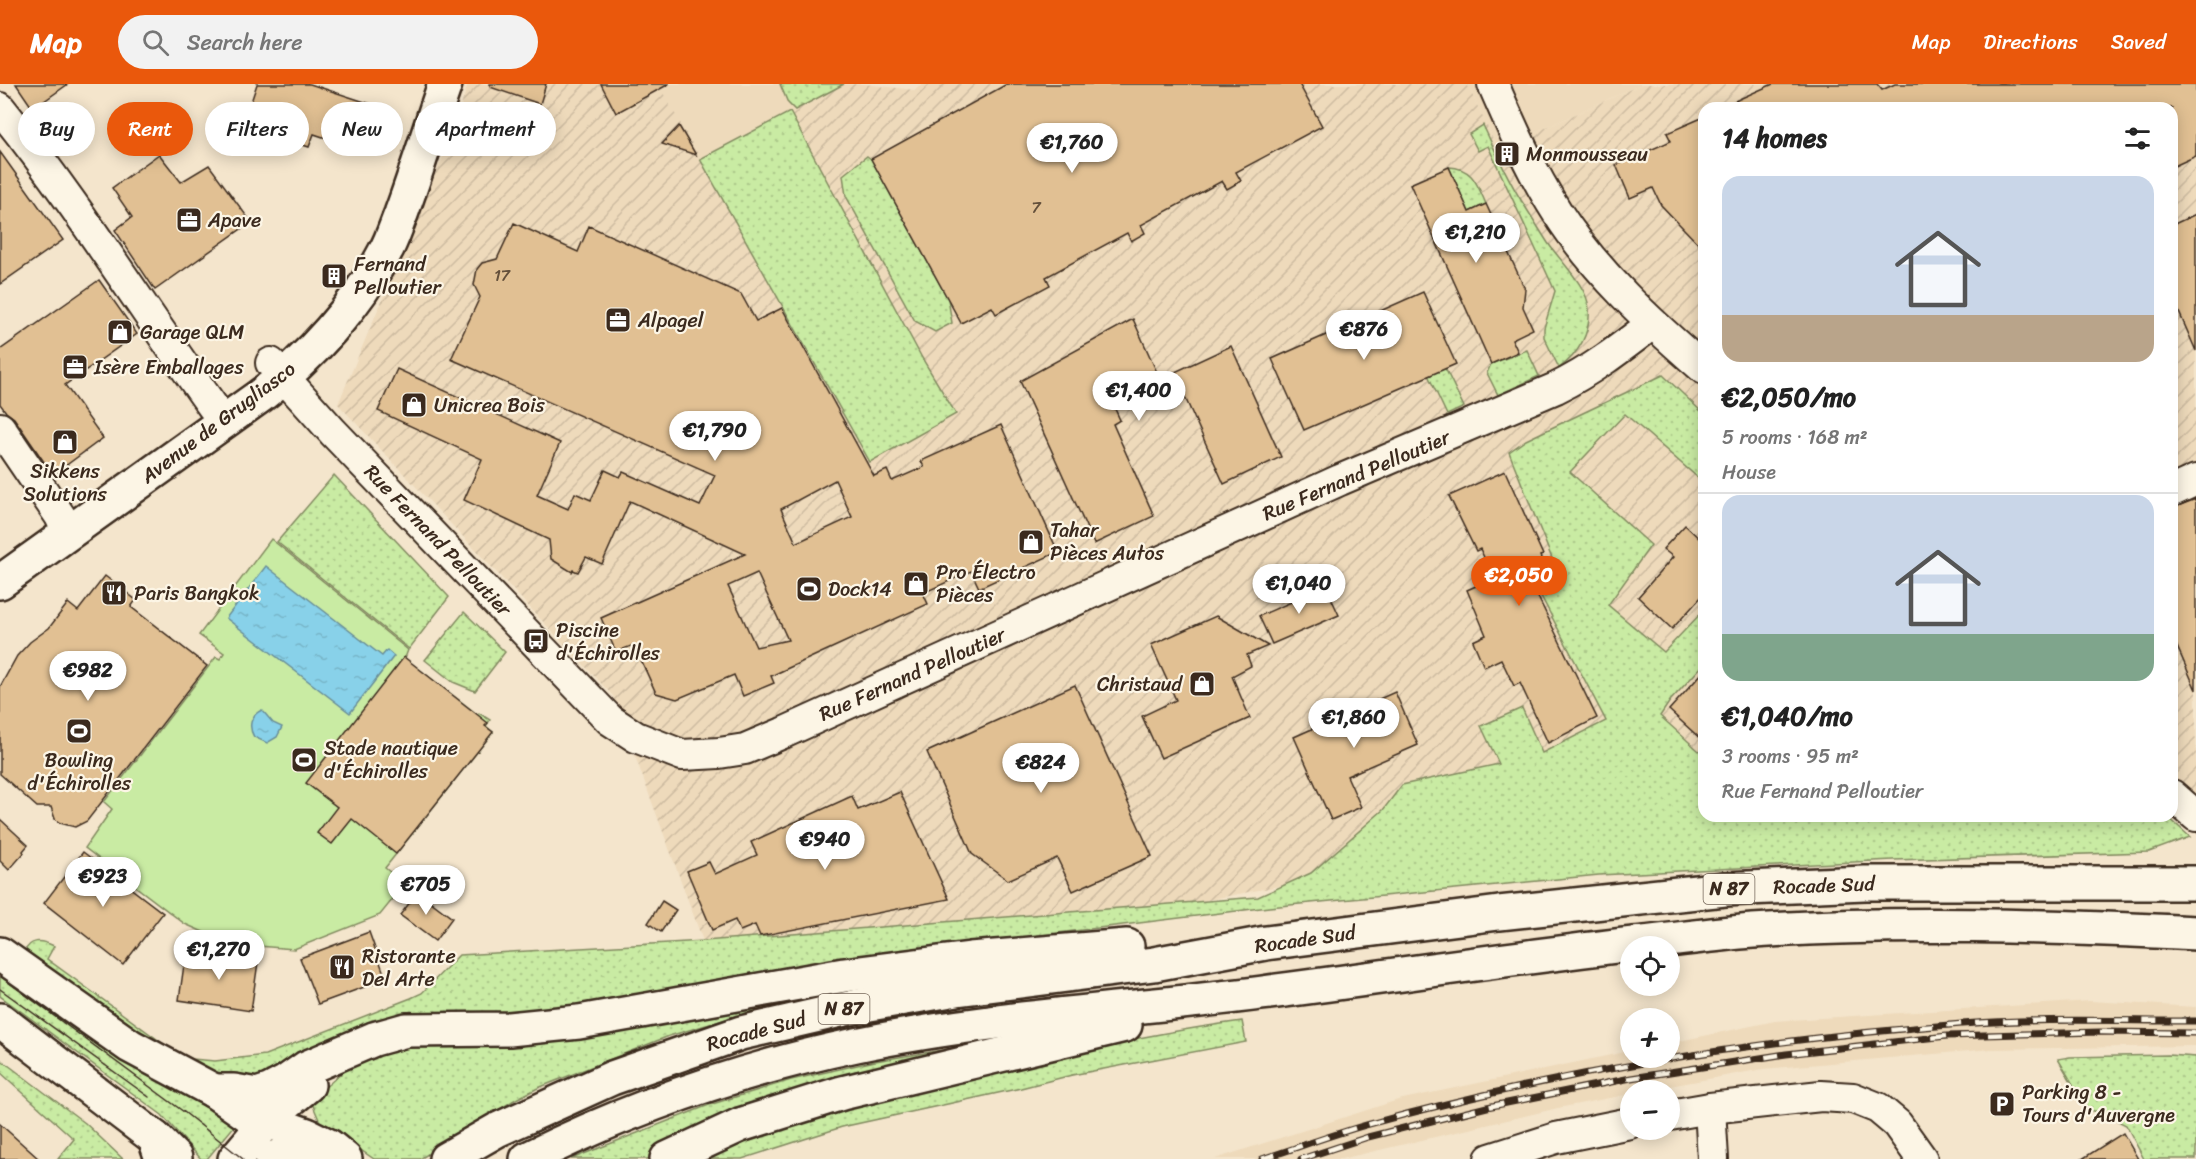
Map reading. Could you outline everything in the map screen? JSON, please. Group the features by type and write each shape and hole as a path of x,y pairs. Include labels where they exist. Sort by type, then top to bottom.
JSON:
{"main road":[{"name":"Avenue de Grugliasco","path":"0,558 64,525 277,370 351,305 386,251 445,84"},
{"name":"Avenue de Grugliasco","path":"0,582 64,525 213,407 277,370"},
{"name":"Rocade Sud","path":"447,1159 497,1130 612,1078 741,1033 858,1006 957,989 1154,964 1266,943 1499,913 1725,889 1865,883 2196,883"},
{"name":"Rocade Sud","path":"526,1159 598,1126 678,1094 799,1058 860,1044 982,1024 1259,994 1514,958 1750,931 1892,925 2070,927 2196,933"},
{"path":"2070,927 2196,946"},
{"path":"214,1091 234,1091 257,1095 286,1082 306,1068 353,1048 406,1030 509,1029 579,1022 844,975 970,960 1222,936 1266,943"},
{"path":"0,954 130,1046 214,1091 247,1114 307,1135 329,1146 345,1159"},
{"path":"667,1159 740,1125 842,1093 1259,994"},
{"path":"0,1020 164,1152"},
{"path":"235,1159 274,1113 353,1048"},
{"path":"272,1159 285,1153 313,1152 336,1159"}],"street":[{"path":"1493,84 1532,169 1557,213 1588,255 1652,324 1698,364"},
{"name":"Avenue de Grugliasco","path":"0,108 37,154 213,407"},
{"name":"Rue Fernand Pelloutier","path":"277,370 333,432 610,720 636,737 682,755 745,749 783,733 1340,480 1556,388 1611,356 1652,324"},
{"path":"0,428 64,525"},
{"path":"2178,488 2196,480"},
{"path":"2178,800 2196,816"},
{"path":"1680,1113 1821,1096 1853,1098 1878,1108 1897,1124 1922,1159"},
{"path":"1710,1108 1713,1159"},
{"path":"1490,1159 1556,1138 1620,1125"}],"shaded area":[{"path":"468,84 658,84 701,159 844,84 914,90 924,84 1467,84 1498,149 1642,84 2196,84 2196,824 2178,821 2178,102 1698,102 1698,803 1198,902 703,941 613,696 338,404 443,156 556,156 556,102 462,102"},
{"path":"657,84 844,84 700,159"},
{"path":"1467,84 1642,84 1498,149"},
{"path":"2090,1001 2196,1007 2196,1046 1992,1049 1763,1069 1680,1084 1680,1080 1620,1080 1620,1096 1558,1108 1341,1159 1215,1159 1398,1100 1620,1053 1620,1068 1680,1068 1680,1041 1775,1021"}],"green space":[{"path":"780,84 844,84 795,110 788,103"},
{"path":"790,112 922,358 956,414 870,462 700,159"},
{"path":"1483,125 1516,191 1548,243 1579,283 1587,301 1588,327 1582,343 1572,357 1559,368 1544,337 1544,328 1555,291 1488,146 1478,151 1469,134"},
{"path":"867,156 871,159 948,299 952,323 935,332 915,321 846,196 843,175"},
{"path":"1449,167 1464,170 1473,178 1486,204 1469,212"},
{"path":"1527,350 1539,376 1498,395 1487,373 1491,364"},
{"path":"1445,368 1464,407 1447,415 1428,375"},
{"path":"1663,375 1698,408 1698,478 1625,414 1570,472 1651,545 1608,605 1664,652 1698,616 1698,671 1670,701 1660,716 1698,750 1698,822 2174,822 2190,837 2149,852 1893,860 1599,875 1269,907 790,969 533,1013 419,1013 372,1020 338,1036 288,1081 187,1076 24,953 29,945 36,942 45,942 54,946 47,959 168,1047 192,1059 215,1061 265,1055 411,998 422,993 459,955 704,941 1258,897 1311,873 1383,810 1402,785 1499,764 1481,726 1522,708 1542,753 1606,721 1540,594 1561,581 1509,452 1526,440"},
{"path":"334,475 449,597 409,649 277,542"},
{"name":"Stade nautique d'Échirolles","path":"271,539 408,650 405,658 477,714 490,720 486,726 493,732 385,868 405,884 380,915 294,949 258,946 217,938 185,924 85,848 112,809 104,802 216,657 220,659 224,653 199,635"},
{"path":"464,612 505,652 475,691 453,682 425,660"},
{"path":"0,969 236,1124 207,1159 201,1159 162,1115 0,996"},
{"path":"889,987 754,1011 669,1036 538,1088 516,1099 420,1159 374,1159 320,1122 311,1101 333,1080 358,1062 391,1049 802,992"},
{"path":"1242,1021 1246,1042 1072,1075 842,1127 742,1159 707,1159 756,1138 807,1121 951,1081 1116,1042"},
{"path":"992,1042 660,1152 648,1159 571,1159 709,1105 791,1080 875,1061"},
{"path":"2168,1055 2196,1057 2196,1159 2144,1159 2126,1125 2100,1112 2088,1110 2058,1059 2070,1057"},
{"path":"0,1059 85,1123 123,1159 58,1159 74,1139 0,1072"}],"water":[{"path":"266,566 382,656 387,650 394,656 350,713 226,618"},
{"path":"262,710 273,723 282,727 277,737 267,743 254,737 251,729 253,718"}],"building":[{"path":"16,84 68,84 43,102 28,102"},
{"path":"257,84 310,84 365,102 321,102 321,136 314,134 309,147 309,102 251,102"},
{"path":"490,84 546,84 541,102 534,102 490,87"},
{"path":"601,84 669,84 616,113"},
{"path":"1007,84 1299,84 1322,126 1236,172 1241,181 1227,189 1222,181 1141,225 1145,233 1131,241 1127,233 1046,277 1050,285 996,314 992,307 961,323 871,159"},
{"path":"1773,84 1877,84 1882,90 1895,84 2196,84 2196,156 2178,164 2178,102 1732,102"},
{"path":"1698,120 1698,244 1661,205 1653,188 1630,198 1616,165 1671,141 1667,133"},
{"path":"679,126 696,155 662,144"},
{"path":"0,152 63,240 0,284"},
{"name":"Apave","path":"156,156 161,156 181,182 209,165 251,222 155,290 115,230 132,217 112,188"},
{"path":"1449,167 1469,212 1486,204 1525,289 1523,307 1533,329 1512,339 1518,352 1491,364 1410,184"},
{"path":"2196,214 2196,351 2178,310 2178,222"},
{"path":"514,223 578,252 589,226 741,294 756,321 782,308 874,476 887,470 892,481 924,467 921,461 1001,425 1058,552 979,588 971,571 923,593 928,604 771,676 774,683 743,696 734,675 677,699 656,693 634,645 616,652 601,618 745,554 630,501 602,564 586,557 578,572 573,570 572,572 551,559 549,540 464,500 482,459 378,411 397,369 560,443 537,495 568,509 575,493 591,500 605,470 620,477 623,472 700,506 715,475 451,359 480,297 474,285 477,269 482,263 497,259","holes":["835,480 852,517 796,543 781,509","757,573 788,640 756,647 728,586"]},
{"path":"99,280 137,334 65,385 103,438 53,475 14,418 0,404 0,350"},
{"path":"1423,292 1456,364 1304,430 1272,359"},
{"path":"1133,319 1160,379 1231,346 1281,457 1224,484 1183,393 1152,407 1138,374 1106,389 1120,420 1113,424 1154,516 1094,544 1020,381"},
{"path":"1505,471 1543,555 1540,556 1552,584 1535,591 1597,718 1548,743 1520,683 1514,686 1501,659 1484,667 1473,641 1486,635 1467,590 1494,578 1480,549 1476,551 1449,496"},
{"path":"2196,499 2196,690 2178,649 2178,506"},
{"path":"1685,525 1698,537 1698,601 1672,629 1638,597 1673,557 1663,549"},
{"name":"Bowling d'Échirolles","path":"105,576 136,600 131,607 207,666 87,821 75,827 60,823 55,819 51,807 37,807 0,774 0,687 17,656 30,642 49,628 68,603 78,611"},
{"path":"1326,587 1339,615 1272,644 1259,616"},
{"path":"1216,616 1268,646 1247,655 1251,666 1232,676 1250,718 1161,758 1142,716 1176,700 1151,645"},
{"path":"404,657 488,723 485,726 493,732 396,854 352,819 332,844 317,833 337,807 306,783"},
{"path":"1698,678 1698,737 1669,710"},
{"path":"1075,685 1152,856 1073,891 1057,858 1008,880 972,854 927,752"},
{"path":"1395,692 1418,745 1347,776 1361,807 1331,820 1294,737"},
{"path":"900,792 949,899 760,936 755,925 740,931 735,920 712,930 687,871 709,862 715,874 757,855 751,842 852,796 858,810"},
{"path":"0,819 28,845 9,870 0,861"},
{"path":"83,852 163,913 123,965 44,903"},
{"path":"418,892 452,918 435,941 400,915"},
{"path":"662,901 676,910 661,932 648,923"},
{"name":"Ristorante Del Arte","path":"369,932 386,979 318,1004 300,958"},
{"path":"186,951 258,962 251,1011 179,1000"},
{"path":"0,1124 39,1159 0,1159"},
{"path":"2123,1133 2138,1159 2082,1159"}],"tram line":[{"path":"0,976 184,1112 243,1159"},
{"path":"0,989 149,1097"}],"railway":[{"path":"1262,1159 1366,1125 1439,1106 1587,1073 1737,1048 1887,1030 1991,1022 2196,1021"},
{"path":"1301,1159 1368,1137 1487,1107 1631,1078 1786,1054 1947,1036 2100,1032 2196,1033"}],"place":[{"name":"Monmousseau","path":"1507,154"},
{"name":"Apave","path":"189,220"},
{"name":"Fernand Pelloutier","path":"334,276"},
{"name":"Alpagel","path":"618,320"},
{"name":"Garage QLM","path":"120,332"},
{"name":"Isère Emballages","path":"75,367"},
{"name":"Unicrea Bois","path":"414,405"},
{"name":"Sikkens Solutions","path":"65,442"},
{"name":"Tahar Pièces Autos","path":"1031,542"},
{"name":"Pro Électro Pièces","path":"916,584"},
{"name":"Dock14","path":"809,589"},
{"name":"Paris Bangkok","path":"114,593"},
{"name":"Piscine d'Échirolles","path":"536,641"},
{"name":"Christaud","path":"1202,684"},
{"name":"Bowling d'Échirolles","path":"79,731"},
{"name":"Stade nautique d'Échirolles","path":"304,760"},
{"name":"Ristorante Del Arte","path":"342,967"},
{"name":"Parking 8 - Tours d'Auvergne","path":"2002,1104"}]}
